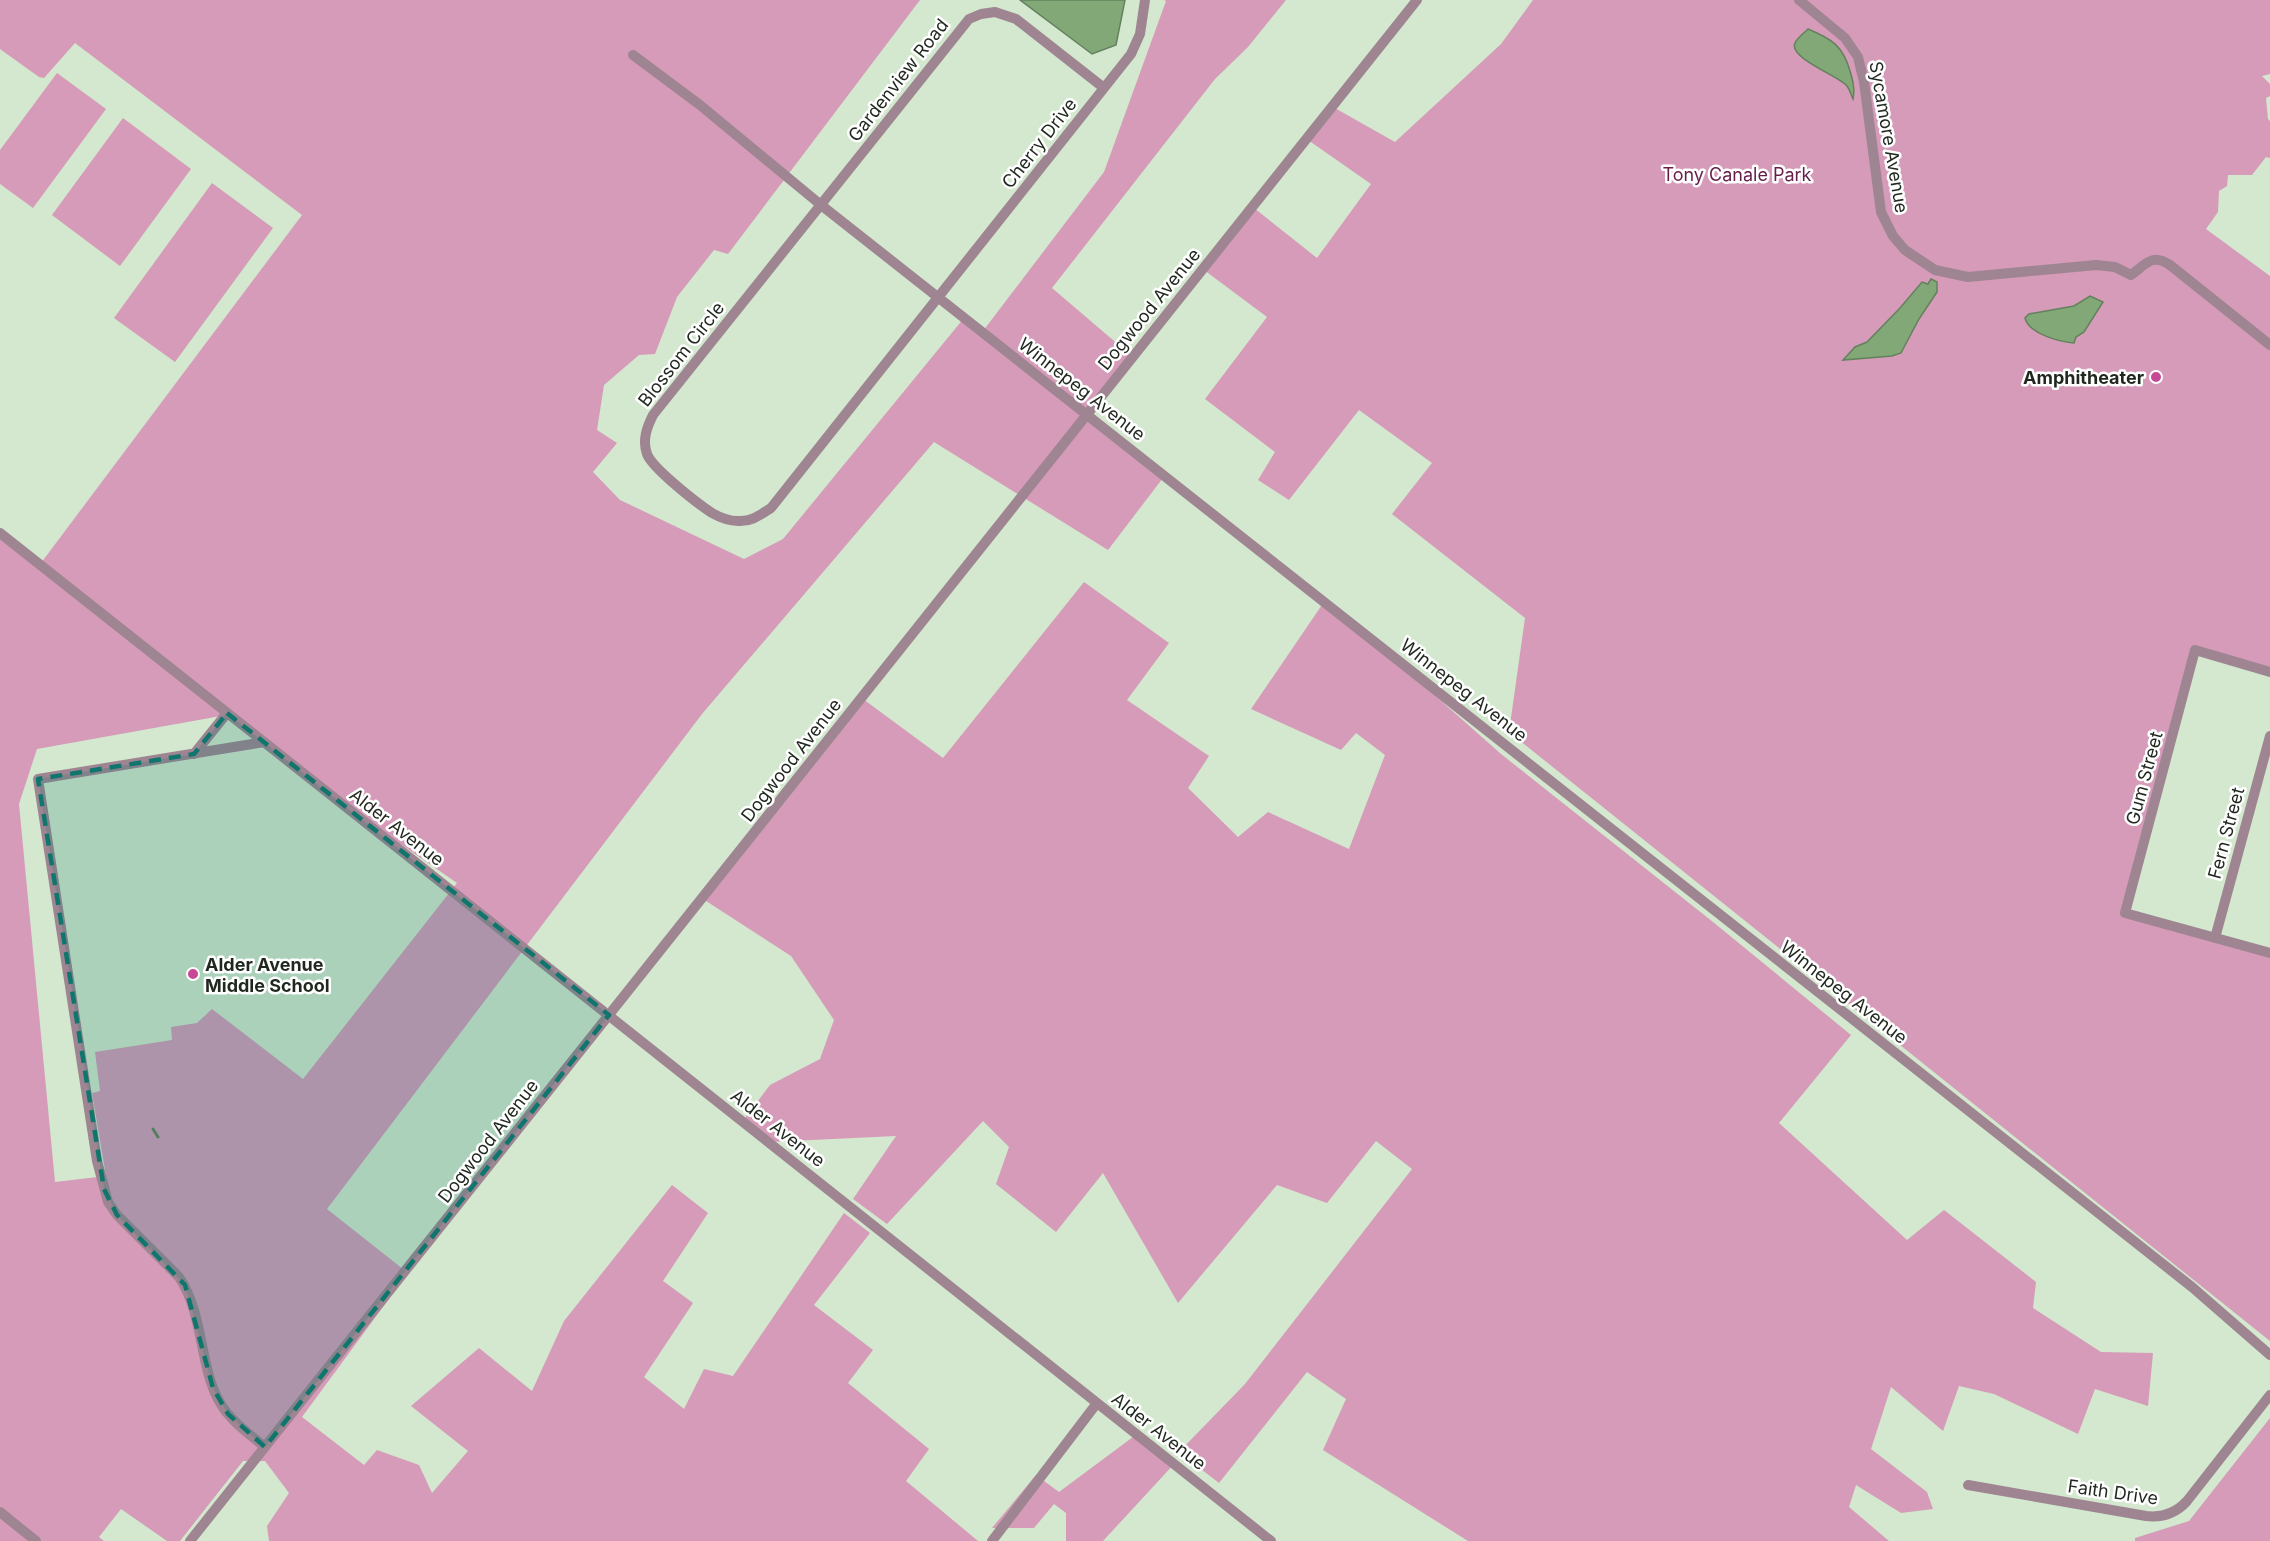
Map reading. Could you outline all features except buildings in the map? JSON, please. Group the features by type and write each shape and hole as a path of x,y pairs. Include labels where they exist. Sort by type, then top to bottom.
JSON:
{"street":[{"name":"Cherry Drive","path":"938,297 1137,44 1145,0"},
{"name":"Dogwood Avenue","path":"190,1541 1417,0"},
{"name":"Sycamore Avenue","path":"1799,0 1845,38 1858,57 1864,82 1881,212 1897,242 1915,258 1939,272 1968,277 2096,265 2115,267 2131,275 2152,260 2158,259 2170,265 2270,345"},
{"name":"Gardenview Road","path":"821,204 959,29 969,19 981,14 994,12 1017,19 1104,88"},
{"name":"Winnepeg Avenue","path":"633,55 700,105 938,297 2192,1287 2270,1356"},
{"name":"Blossom Circle","path":"821,204 648,424 645,444 648,457 659,470 711,512 723,519 738,521 754,519 771,508 938,297"},
{"name":"Alder Avenue","path":"0,533 1272,1541"},
{"name":"Gum Street","path":"2215,938 2125,913 2195,650 2270,672"},
{"path":"194,754 227,712"},
{"name":"Fern Street","path":"2215,938 2270,736"},
{"path":"264,742 38,779 97,1161 108,1202 128,1228 185,1285 193,1305 217,1399 228,1414 265,1448"},
{"path":"2215,938 2270,952"},
{"name":"Faith Drive","path":"1968,1485 2146,1516 2162,1516 2175,1511 2187,1502 2270,1395"},
{"path":"992,1541 1097,1403"},
{"path":"0,1512 36,1541"}],"highlighted area":[{"path":"227,713 609,1015 265,1447 228,1414 213,1388 185,1285 117,1215 104,1189 38,779 194,754"}],"green space":[{"path":"0,0 920,0 728,254 714,250 677,297 655,354 639,355 604,385 597,430 617,443 593,472 620,500 744,559 783,539 964,318 983,331 1104,172 1166,1 1164,0 1286,0 1248,47 1215,79 1052,288 1134,358 1091,414 1166,474 1108,550 934,442 702,714 327,1209 408,1273 302,1417 364,1465 377,1450 419,1465 432,1493 468,1451 411,1406 479,1348 532,1391 564,1321 672,1185 708,1213 663,1281 693,1303 644,1377 684,1409 704,1369 733,1376 844,1213 870,1233 814,1305 873,1350 848,1383 929,1449 906,1481 978,1541 269,1541 267,1526 289,1493 265,1461 243,1461 180,1541 167,1541 121,1509 99,1537 104,1541 0,1541 0,539 38,567 302,215 75,43 44,78 39,77 0,49","holes":["232,714 337,800 457,883 303,1079 212,1009 197,1023 171,1027 172,1040 95,1052 100,1091 92,1093 106,1176 55,1182 19,804 37,749"]},
{"name":"Tony Canale Park","path":"1533,0 2270,0 2270,74 2262,76 2270,84 2270,96 2266,98 2270,121 2270,158 2266,157 2252,175 2228,175 2227,186 2219,191 2218,212 2206,229 2270,276 2270,667 2199,649 2127,911 2270,951 2270,1341 1509,732 1525,618 1392,514 1432,463 1359,410 1289,500 1258,480 1275,452 1205,399 1267,317 1204,270 1254,208 1317,258 1371,184 1308,140 1333,107 1395,142 1501,44"},
{"path":"57,73 106,109 33,208 0,184 0,150"},
{"path":"123,118 191,169 120,266 52,215"},
{"path":"212,183 273,228 175,362 114,318"},
{"path":"1084,582 1169,643 1127,700 1209,756 1188,788 1238,837 1268,812 1349,849 1385,755 1356,733 1341,750 1251,709 1326,599 1501,754 1851,1035 1779,1123 1907,1240 1944,1210 2036,1282 2033,1308 2101,1352 2153,1353 2148,1406 2095,1389 2078,1434 1994,1394 1959,1386 1943,1431 1891,1387 1871,1449 1927,1492 1933,1509 1901,1513 1856,1485 1849,1507 1889,1541 1468,1541 1323,1450 1346,1399 1307,1372 1219,1483 1179,1452 1245,1384 1412,1169 1376,1141 1327,1203 1277,1185 1178,1303 1103,1173 1056,1232 996,1184 1009,1147 983,1121 887,1224 853,1199 896,1136 769,1142 742,1122 770,1085 820,1059 834,1020 791,956 703,899 863,699 943,758"},
{"path":"2270,1418 2270,1541 2135,1541 2135,1538 2189,1521"},
{"path":"1137,1434 1175,1463 1103,1541 1066,1541 1066,1513 1054,1504 1034,1528 992,1528 1036,1475 1059,1492"}],"shaded area":[{"path":"1020,0 1125,0 1116,45 1092,54"},
{"path":"1808,29 1830,40 1844,55 1853,82 1853,99 1847,86 1806,61 1795,49 1796,41"},
{"path":"1931,279 1937,282 1937,292 1901,353 1892,356 1843,360 1855,347 1867,342 1922,282 1928,284"},
{"path":"2090,296 2103,302 2084,332 2076,337 2074,343 2053,339 2039,333 2032,329 2025,318 2029,314 2074,306"}],"waterway":[{"path":"153,1129 158,1137"}],"place":[{"name":"Amphitheater","path":"2156,377"},
{"name":"Alder Avenue Middle School","path":"193,974"}]}
